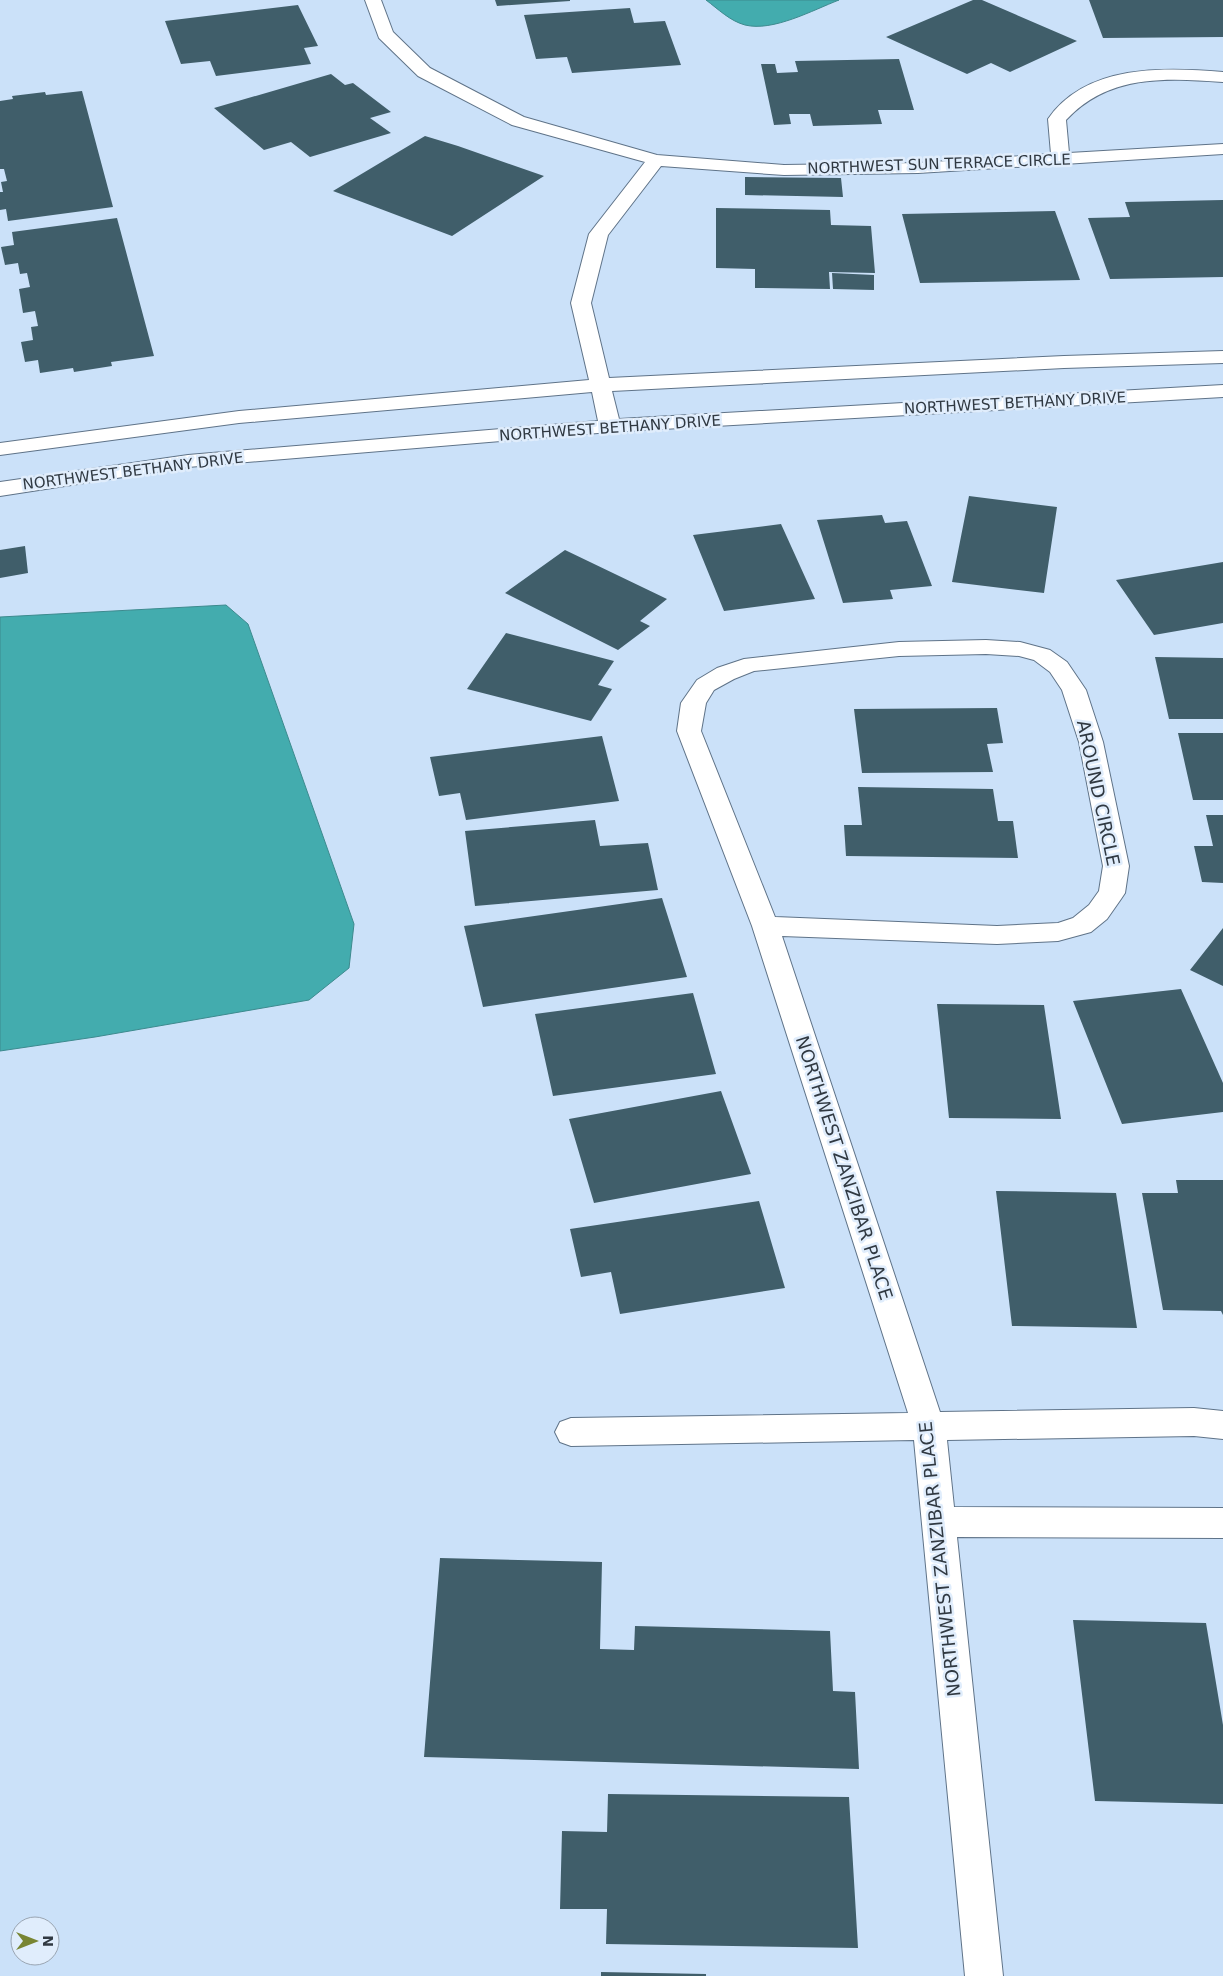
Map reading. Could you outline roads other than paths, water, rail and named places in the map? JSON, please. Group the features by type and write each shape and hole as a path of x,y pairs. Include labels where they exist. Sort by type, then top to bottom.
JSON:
{"street":[{"name":"NORTHWEST SUN TERRACE CIRCLE","path":"373,0 385,34 424,72 518,121 656,160 784,170 918,168 1223,149"},
{"path":"1061,159 1057,119 1066,107 1080,96 1098,87 1121,80 1146,76 1196,75 1223,77"},
{"path":"610,426 581,303 599,234 656,160"},
{"path":"0,449 239,417 600,385 1044,363 1223,357"},
{"name":"NORTHWEST BETHANY DRIVE","path":"0,489 188,461 610,426 1223,391"},
{"name":"AROUND CIRCLE","path":"986,647 1020,649 1042,655 1059,667 1074,690 1091,742 1116,866 1112,893 1098,912 1082,925 1058,932 997,935 765,926 689,731 689,714 694,698 707,683 729,671 752,664 899,649 986,647"},
{"name":"NORTHWEST ZANZIBAR PLACE","path":"765,926 929,1427 984,1976"},
{"path":"571,1432 1194,1422 1223,1425"},
{"path":"938,1522 1223,1523"}]}
